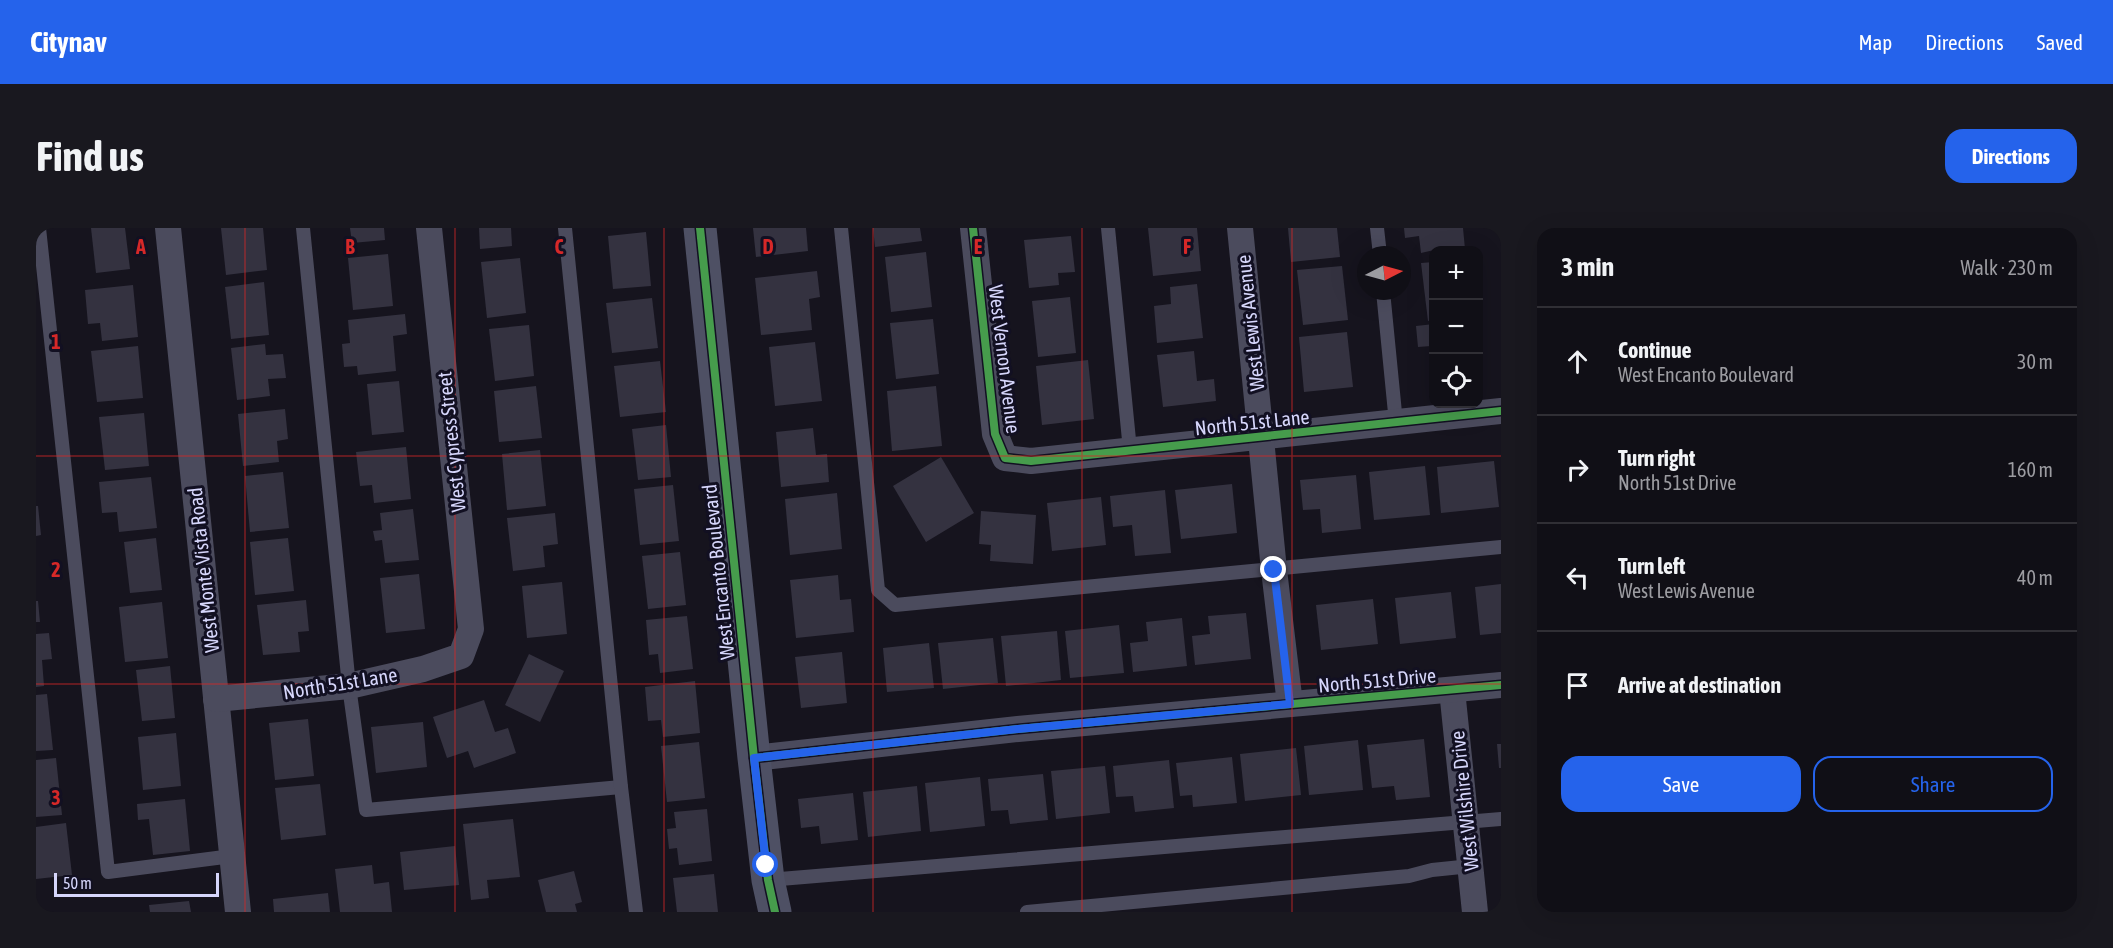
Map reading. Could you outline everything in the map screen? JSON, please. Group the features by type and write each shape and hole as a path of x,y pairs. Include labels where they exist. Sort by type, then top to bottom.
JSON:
{"street":[{"name":"West Monte Vista Road","path":"168,228 238,912"},
{"name":"West Cypress Street","path":"429,228 471,629 461,656"},
{"name":"West Encanto Boulevard","path":"700,228 754,758 768,880 775,912"},
{"name":"West Vernon Avenue","path":"973,228 995,434 1005,458"},
{"name":"West Lewis Avenue","path":"1240,228 1274,570 1290,704"},
{"name":"North 51st Lane","path":"1005,458 1031,461 1501,411"},
{"name":"North 51st Lane","path":"216,699 349,686 423,669 461,656"},
{"name":"North 51st Drive","path":"754,758 1018,729 1501,685"},
{"name":"West Wilshire Drive","path":"1452,690 1475,912"}],"lane":[{"path":"39,228 108,872 232,856"},
{"path":"303,228 349,686 366,810 621,787"},
{"path":"565,228 621,787 636,912"},
{"path":"841,228 878,590 895,605 1501,547"},
{"path":"1108,228 1130,450"},
{"path":"1377,228 1379,246"},
{"path":"1384,300 1396,423"},
{"path":"768,880 1501,819"},
{"path":"1027,912 1409,876 1432,870 1471,866"}],"building":[{"path":"91,228 125,228 130,269 96,273"},
{"path":"221,228 263,228 267,270 226,275"},
{"path":"350,228 384,228 385,240 352,243"},
{"path":"479,228 511,228 512,246 480,249"},
{"path":"753,228 806,228 808,251 756,257"},
{"path":"873,228 920,228 922,241 875,247"},
{"path":"1148,228 1197,228 1201,271 1153,276"},
{"path":"1288,228 1337,228 1340,257 1291,262"},
{"path":"1404,228 1463,228 1465,246 1429,246 1429,251 1421,253 1419,236 1405,238"},
{"path":"646,232 651,286 613,289 608,236"},
{"path":"1071,236 1075,272 1058,273 1059,285 1029,288 1024,240"},
{"path":"926,252 932,307 891,312 885,257"},
{"path":"388,254 393,306 353,310 348,258"},
{"path":"520,258 526,313 487,318 481,262"},
{"path":"1429,262 1428,321 1421,263"},
{"path":"1342,266 1348,320 1303,325 1297,270"},
{"path":"817,271 820,297 809,299 812,330 761,335 755,278"},
{"path":"264,282 269,335 231,339 225,287"},
{"path":"1197,284 1203,338 1157,343 1154,306 1171,304 1170,287"},
{"path":"133,285 138,337 102,341 100,323 88,324 85,290"},
{"path":"1070,297 1076,353 1038,357 1032,301"},
{"path":"652,298 658,348 612,353 606,303"},
{"path":"405,314 407,334 393,336 396,371 358,375 357,366 344,367 342,344 350,343 348,320"},
{"path":"933,319 939,374 896,379 890,323"},
{"path":"529,325 534,376 495,381 489,329"},
{"path":"1429,325 1429,346 1418,347 1416,326"},
{"path":"1347,332 1353,387 1304,392 1299,337"},
{"path":"815,342 822,401 775,406 769,347"},
{"path":"265,344 266,355 283,354 286,378 268,379 270,396 237,400 231,348"},
{"path":"138,346 143,398 97,402 91,351"},
{"path":"1194,351 1197,381 1214,379 1216,401 1163,407 1157,355"},
{"path":"1088,360 1094,419 1042,425 1036,366"},
{"path":"660,361 666,412 620,417 614,366"},
{"path":"399,381 404,432 372,435 367,384"},
{"path":"536,386 542,438 499,442 494,391"},
{"path":"936,386 942,446 892,451 887,391"},
{"path":"285,409 288,439 277,441 279,462 243,466 238,414"},
{"path":"144,413 149,466 105,470 99,417"},
{"path":"666,425 671,477 638,480 632,429"},
{"path":"813,428 816,455 827,454 829,482 781,487 776,432"},
{"path":"406,447 411,499 374,503 372,485 360,486 356,452"},
{"path":"540,450 546,506 507,510 502,454"},
{"path":"941,457 974,513 926,542 893,486"},
{"path":"1494,461 1499,507 1441,513 1437,467"},
{"path":"1425,466 1430,515 1374,520 1369,472"},
{"path":"283,472 289,528 250,532 245,476"},
{"path":"1356,475 1361,529 1322,533 1320,509 1303,510 1300,480"},
{"path":"151,477 157,528 119,532 117,512 102,513 99,482"},
{"path":"1232,484 1237,533 1181,539 1175,490"},
{"path":"673,485 679,541 640,545 634,489"},
{"path":"1165,490 1171,553 1135,556 1132,525 1113,527 1110,496"},
{"path":"837,493 842,549 790,555 785,499"},
{"path":"1101,497 1106,545 1052,551 1047,503"},
{"path":"36,506 38,506 41,535 36,536"},
{"path":"413,509 419,560 385,563 382,540 375,541 373,531 382,530 380,513"},
{"path":"981,511 1036,515 1033,564 990,561 991,545 979,544"},
{"path":"555,513 558,544 543,546 545,567 513,571 507,518"},
{"path":"156,538 162,590 130,593 124,542"},
{"path":"288,538 294,591 255,595 250,542"},
{"path":"680,552 686,605 648,609 642,556"},
{"path":"419,574 425,629 386,633 380,578"},
{"path":"838,575 840,600 851,599 854,632 796,638 790,580"},
{"path":"562,582 567,634 527,638 522,586"},
{"path":"1501,584 1501,633 1480,635 1475,587"},
{"path":"1451,592 1456,638 1400,644 1395,598"},
{"path":"1373,599 1378,644 1321,650 1316,605"},
{"path":"306,600 309,631 298,632 300,652 263,655 257,605"},
{"path":"36,601 38,601 40,622 36,622"},
{"path":"162,602 168,658 125,662 119,607"},
{"path":"1246,613 1251,659 1195,665 1192,636 1210,634 1208,616"},
{"path":"687,616 693,669 660,673 658,654 649,655 646,620"},
{"path":"1182,618 1187,666 1133,672 1130,643 1148,641 1146,622"},
{"path":"1119,625 1124,673 1070,678 1065,631"},
{"path":"1057,631 1061,680 1006,686 1001,636"},
{"path":"49,633 52,659 42,660 44,686 36,687 36,634"},
{"path":"993,638 998,683 943,689 938,643"},
{"path":"929,643 934,688 887,692 883,648"},
{"path":"842,652 847,703 801,708 795,657"},
{"path":"529,654 564,671 540,722 505,705"},
{"path":"170,666 175,718 142,721 136,670"},
{"path":"695,681 700,733 663,737 661,720 648,721 645,687"},
{"path":"47,694 53,750 36,751 36,695"},
{"path":"484,700 495,732 508,728 516,753 474,768 468,751 447,758 433,717"},
{"path":"308,719 314,776 275,780 269,723"},
{"path":"423,722 427,767 376,773 371,727"},
{"path":"176,733 181,786 143,790 138,737"},
{"path":"1424,739 1430,797 1396,800 1394,786 1372,788 1367,745"},
{"path":"1358,740 1363,790 1309,795 1304,746"},
{"path":"699,742 705,798 667,802 661,746"},
{"path":"1497,744 1501,744 1501,768 1499,768"},
{"path":"1296,748 1301,795 1245,801 1240,754"},
{"path":"1232,757 1237,803 1193,807 1192,795 1180,796 1176,763"},
{"path":"56,758 62,815 36,817 36,760"},
{"path":"1169,760 1174,808 1135,812 1133,796 1116,797 1113,766"},
{"path":"1105,766 1110,813 1056,819 1051,771"},
{"path":"1043,774 1048,820 1010,824 1008,810 991,811 988,779"},
{"path":"980,777 985,826 930,832 925,783"},
{"path":"320,784 326,835 281,840 275,788"},
{"path":"917,786 921,831 868,837 863,792"},
{"path":"853,793 858,840 821,844 819,826 801,828 798,799"},
{"path":"185,799 190,851 153,855 149,819 138,820 137,804"},
{"path":"707,809 712,861 679,865 677,848 669,849 667,829 676,828 674,812"},
{"path":"513,819 520,877 487,880 489,898 471,900 463,824"},
{"path":"66,823 72,875 36,879 36,827"},
{"path":"455,846 459,885 404,890 400,852"},
{"path":"372,865 374,884 389,882 392,912 340,912 335,869"},
{"path":"574,871 582,902 575,904 577,912 546,912 538,880"},
{"path":"714,874 718,912 677,912 673,878"},
{"path":"328,893 330,912 274,912 273,899"},
{"path":"189,901 191,912 150,912 149,905"}],"cycle path":[{"path":"700,228 754,758 768,880 775,912"},
{"path":"973,228 995,434 1005,458 1031,461 1501,411"},
{"path":"754,758 1018,729 1501,685"}],"route":[{"path":"766,865 754,758 1018,729 1290,704 1274,570"}]}
